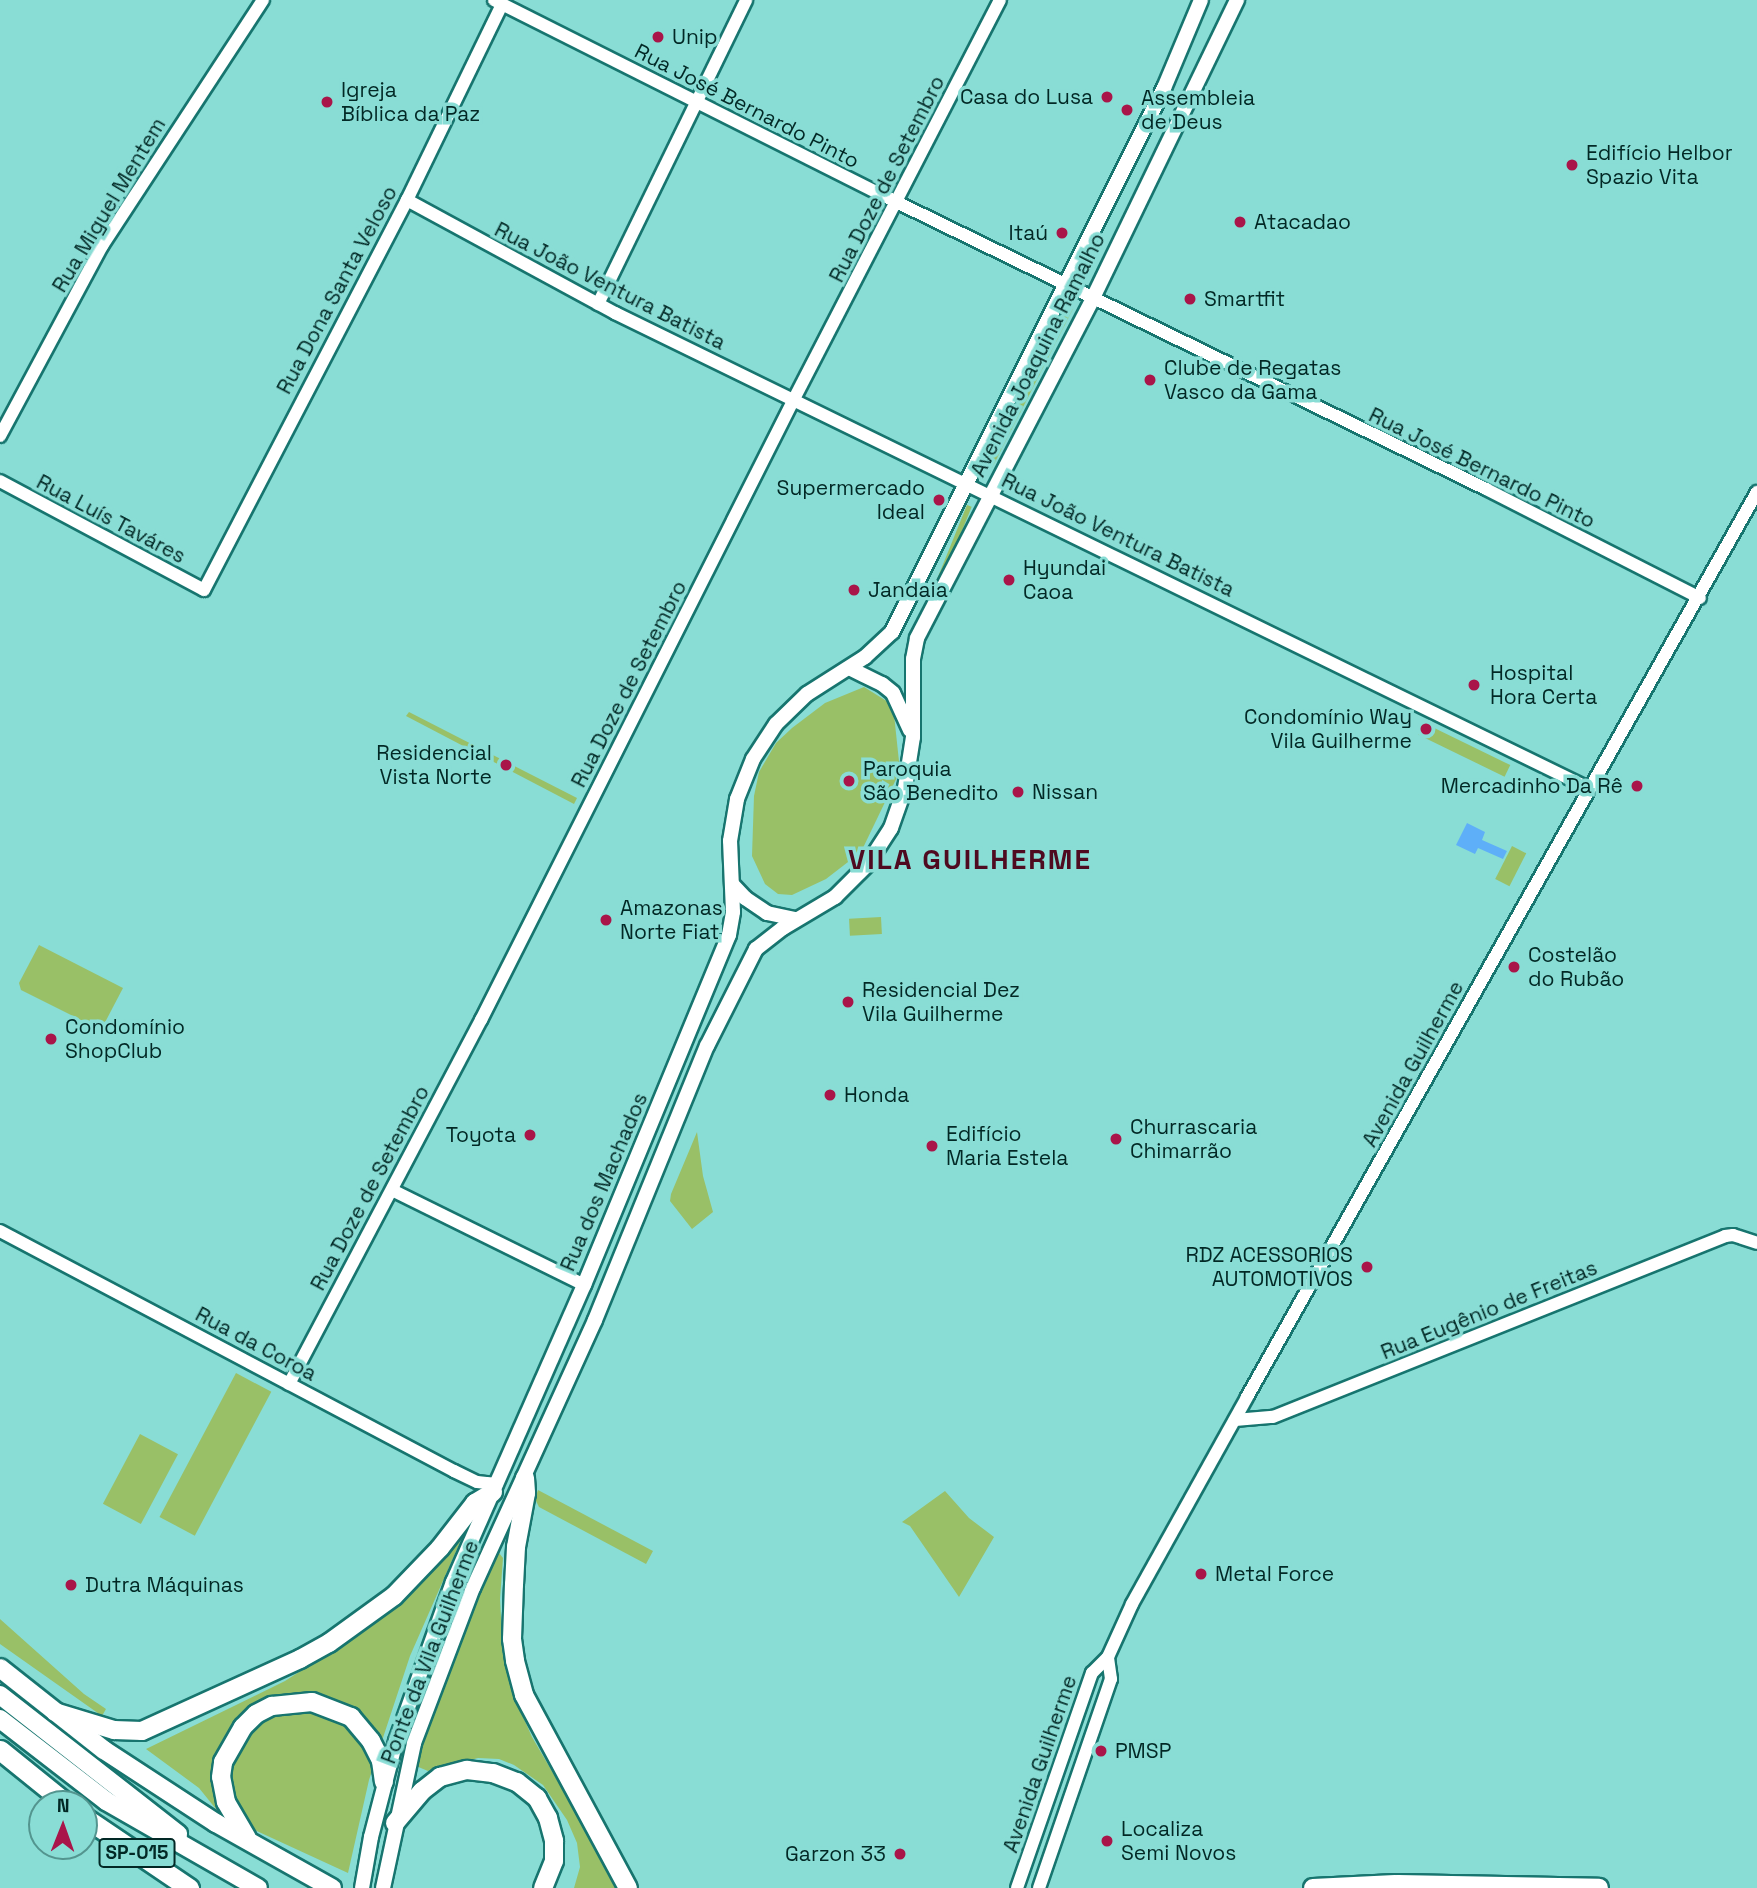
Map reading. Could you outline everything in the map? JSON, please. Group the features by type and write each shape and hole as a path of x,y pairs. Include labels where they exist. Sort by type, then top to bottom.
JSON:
{"highway":[{"path":"525,1478 526,1493 516,1547 512,1639 515,1661 524,1695 628,1888"},
{"path":"55,1712 114,1730 142,1731 300,1659 329,1643 394,1596 440,1548 475,1503 495,1488"},
{"path":"0,1668 104,1750 249,1841 332,1888"},
{"path":"0,1695 135,1798 215,1866"},
{"path":"249,1841 226,1802 221,1777 223,1762 243,1727 272,1706 312,1702 351,1717 372,1741 381,1761 384,1782"},
{"path":"0,1719 106,1801 215,1866 258,1888"},
{"path":"0,1750 50,1790"},
{"path":"393,1832 422,1791 440,1777 467,1770 493,1773 517,1782 537,1798 548,1818 554,1841 554,1861 543,1888"},
{"name":"SP-015","path":"98,1826 189,1888"},
{"path":"1312,1888 1599,1888"}],"main road":[{"name":"Avenida Joaquina Ramalho","path":"849,668 892,632 1164,88 1201,0"},
{"name":"Avenida Joaquina Ramalho","path":"913,737 913,659 917,638 1093,298 1237,0"},
{"path":"849,668 882,684 892,693 913,737 905,788 891,828 867,865 835,897 796,919 767,913 745,898 732,884 730,841 737,799 753,759 776,724 807,694 849,668"},
{"name":"Rua dos Machados","path":"495,1488 584,1285 729,934 733,912 732,884"},
{"name":"Rua dos Machados","path":"525,1478 598,1312 707,1046 746,966 763,943 796,919"},
{"name":"Ponte da Vila Guilherme","path":"383,1888 414,1743 473,1588 525,1478"},
{"name":"Ponte da Vila Guilherme","path":"362,1888 384,1782 417,1679 453,1582 495,1488"}],"street":[{"name":"Rua Miguel Mentem","path":"0,436 102,246 262,0"},
{"path":"598,304 746,0"},
{"name":"Rua Doze de Setembro","path":"289,1384 392,1191 1000,0"},
{"name":"Rua José Bernardo Pinto","path":"498,3 1700,598"},
{"name":"Rua Dona Santa Veloso","path":"204,590 407,200 498,3"},
{"name":"Rua João Ventura Batista","path":"407,200 598,304 1590,789"},
{"name":"Rua Luís Taváres","path":"0,481 204,590"},
{"name":"Avenida Guilherme","path":"1017,1888 1092,1673 1108,1657 1132,1604 1700,598 1757,492"},
{"path":"392,1191 584,1285"},
{"name":"Rua da Coroa","path":"0,1231 454,1471 495,1488"},
{"name":"Rua Eugênio de Freitas","path":"1235,1420 1273,1417 1725,1236 1733,1235 1757,1242"},
{"name":"Avenida Guilherme","path":"1039,1888 1111,1679 1108,1657"},
{"path":"1039,1826 1058,1832"}],"green space":[{"path":"1069,308 1073,309 992,468 987,465"},
{"path":"967,505 972,507 930,611 925,609"},
{"path":"864,687 893,705 900,771 861,852 826,879 792,895 778,894 765,884 752,856 754,796 759,772 776,743 792,728 825,703"},
{"path":"409,712 577,798 574,804 406,716"},
{"path":"1424,723 1510,765 1505,777 1418,735"},
{"path":"1512,846 1526,853 1509,886 1495,879"},
{"path":"881,917 882,934 850,936 849,919"},
{"path":"39,945 123,988 101,1030 21,990 19,983"},
{"path":"697,1132 703,1176 713,1212 692,1229 670,1201"},
{"path":"236,1373 271,1392 195,1536 159,1517"},
{"path":"140,1434 178,1454 141,1524 103,1504"},
{"path":"538,1490 653,1551 646,1564 539,1507 535,1499"},
{"path":"945,1491 969,1518 994,1537 959,1597 910,1526 902,1522"},
{"path":"464,1533 410,1656 369,1780 348,1873 220,1814 199,1788 146,1749 285,1681 378,1621 414,1586 458,1534"},
{"path":"499,1553 503,1558 500,1599 503,1655 513,1694 532,1737 620,1888 574,1888 580,1867 577,1843 567,1820 543,1785 514,1765 499,1759 478,1758 428,1771 416,1766 445,1674 492,1556"},
{"path":"0,1619 84,1694 106,1709 102,1716 0,1644"}],"water":[{"path":"1467,823 1485,832 1482,840 1507,851 1503,859 1478,848 1475,854 1456,845"}],"place":[{"name":"Unip","path":"658,37"},
{"name":"Casa do Lusa","path":"1107,97"},
{"name":"Igreja Bíblica da Paz","path":"327,102"},
{"name":"Assembleia de Deus","path":"1127,110"},
{"name":"Edifício Helbor Spazio Vita","path":"1572,165"},
{"name":"Atacadao","path":"1240,222"},
{"name":"Itaú","path":"1062,233"},
{"name":"Smartfit","path":"1190,299"},
{"name":"Clube de Regatas Vasco da Gama","path":"1150,380"},
{"name":"Supermercado Ideal","path":"939,500"},
{"name":"Hyundai Caoa","path":"1009,580"},
{"name":"Jandaia","path":"854,590"},
{"name":"Hospital Hora Certa","path":"1474,685"},
{"name":"Condomínio Way Vila Guilherme","path":"1426,729"},
{"name":"Residencial Vista Norte","path":"506,765"},
{"name":"Paroquia São Benedito","path":"849,781"},
{"name":"Mercadinho Da Rê","path":"1637,786"},
{"name":"Nissan","path":"1018,792"},
{"name":"Amazonas Norte Fiat","path":"606,920"},
{"name":"Costelão do Rubão","path":"1514,967"},
{"name":"Residencial Dez Vila Guilherme","path":"848,1002"},
{"name":"Condomínio ShopClub","path":"51,1039"},
{"name":"Honda","path":"830,1095"},
{"name":"Toyota","path":"530,1135"},
{"name":"Churrascaria Chimarrão","path":"1116,1139"},
{"name":"Edifício Maria Estela","path":"932,1146"},
{"name":"RDZ ACESSORIOS AUTOMOTIVOS","path":"1367,1267"},
{"name":"Metal Force","path":"1201,1574"},
{"name":"Dutra Máquinas","path":"71,1585"},
{"name":"PMSP","path":"1101,1751"},
{"name":"Localiza Semi Novos","path":"1107,1841"},
{"name":"Garzon 33","path":"900,1854"}],"district":[{"name":"VILA GUILHERME","path":"970,859"}]}
